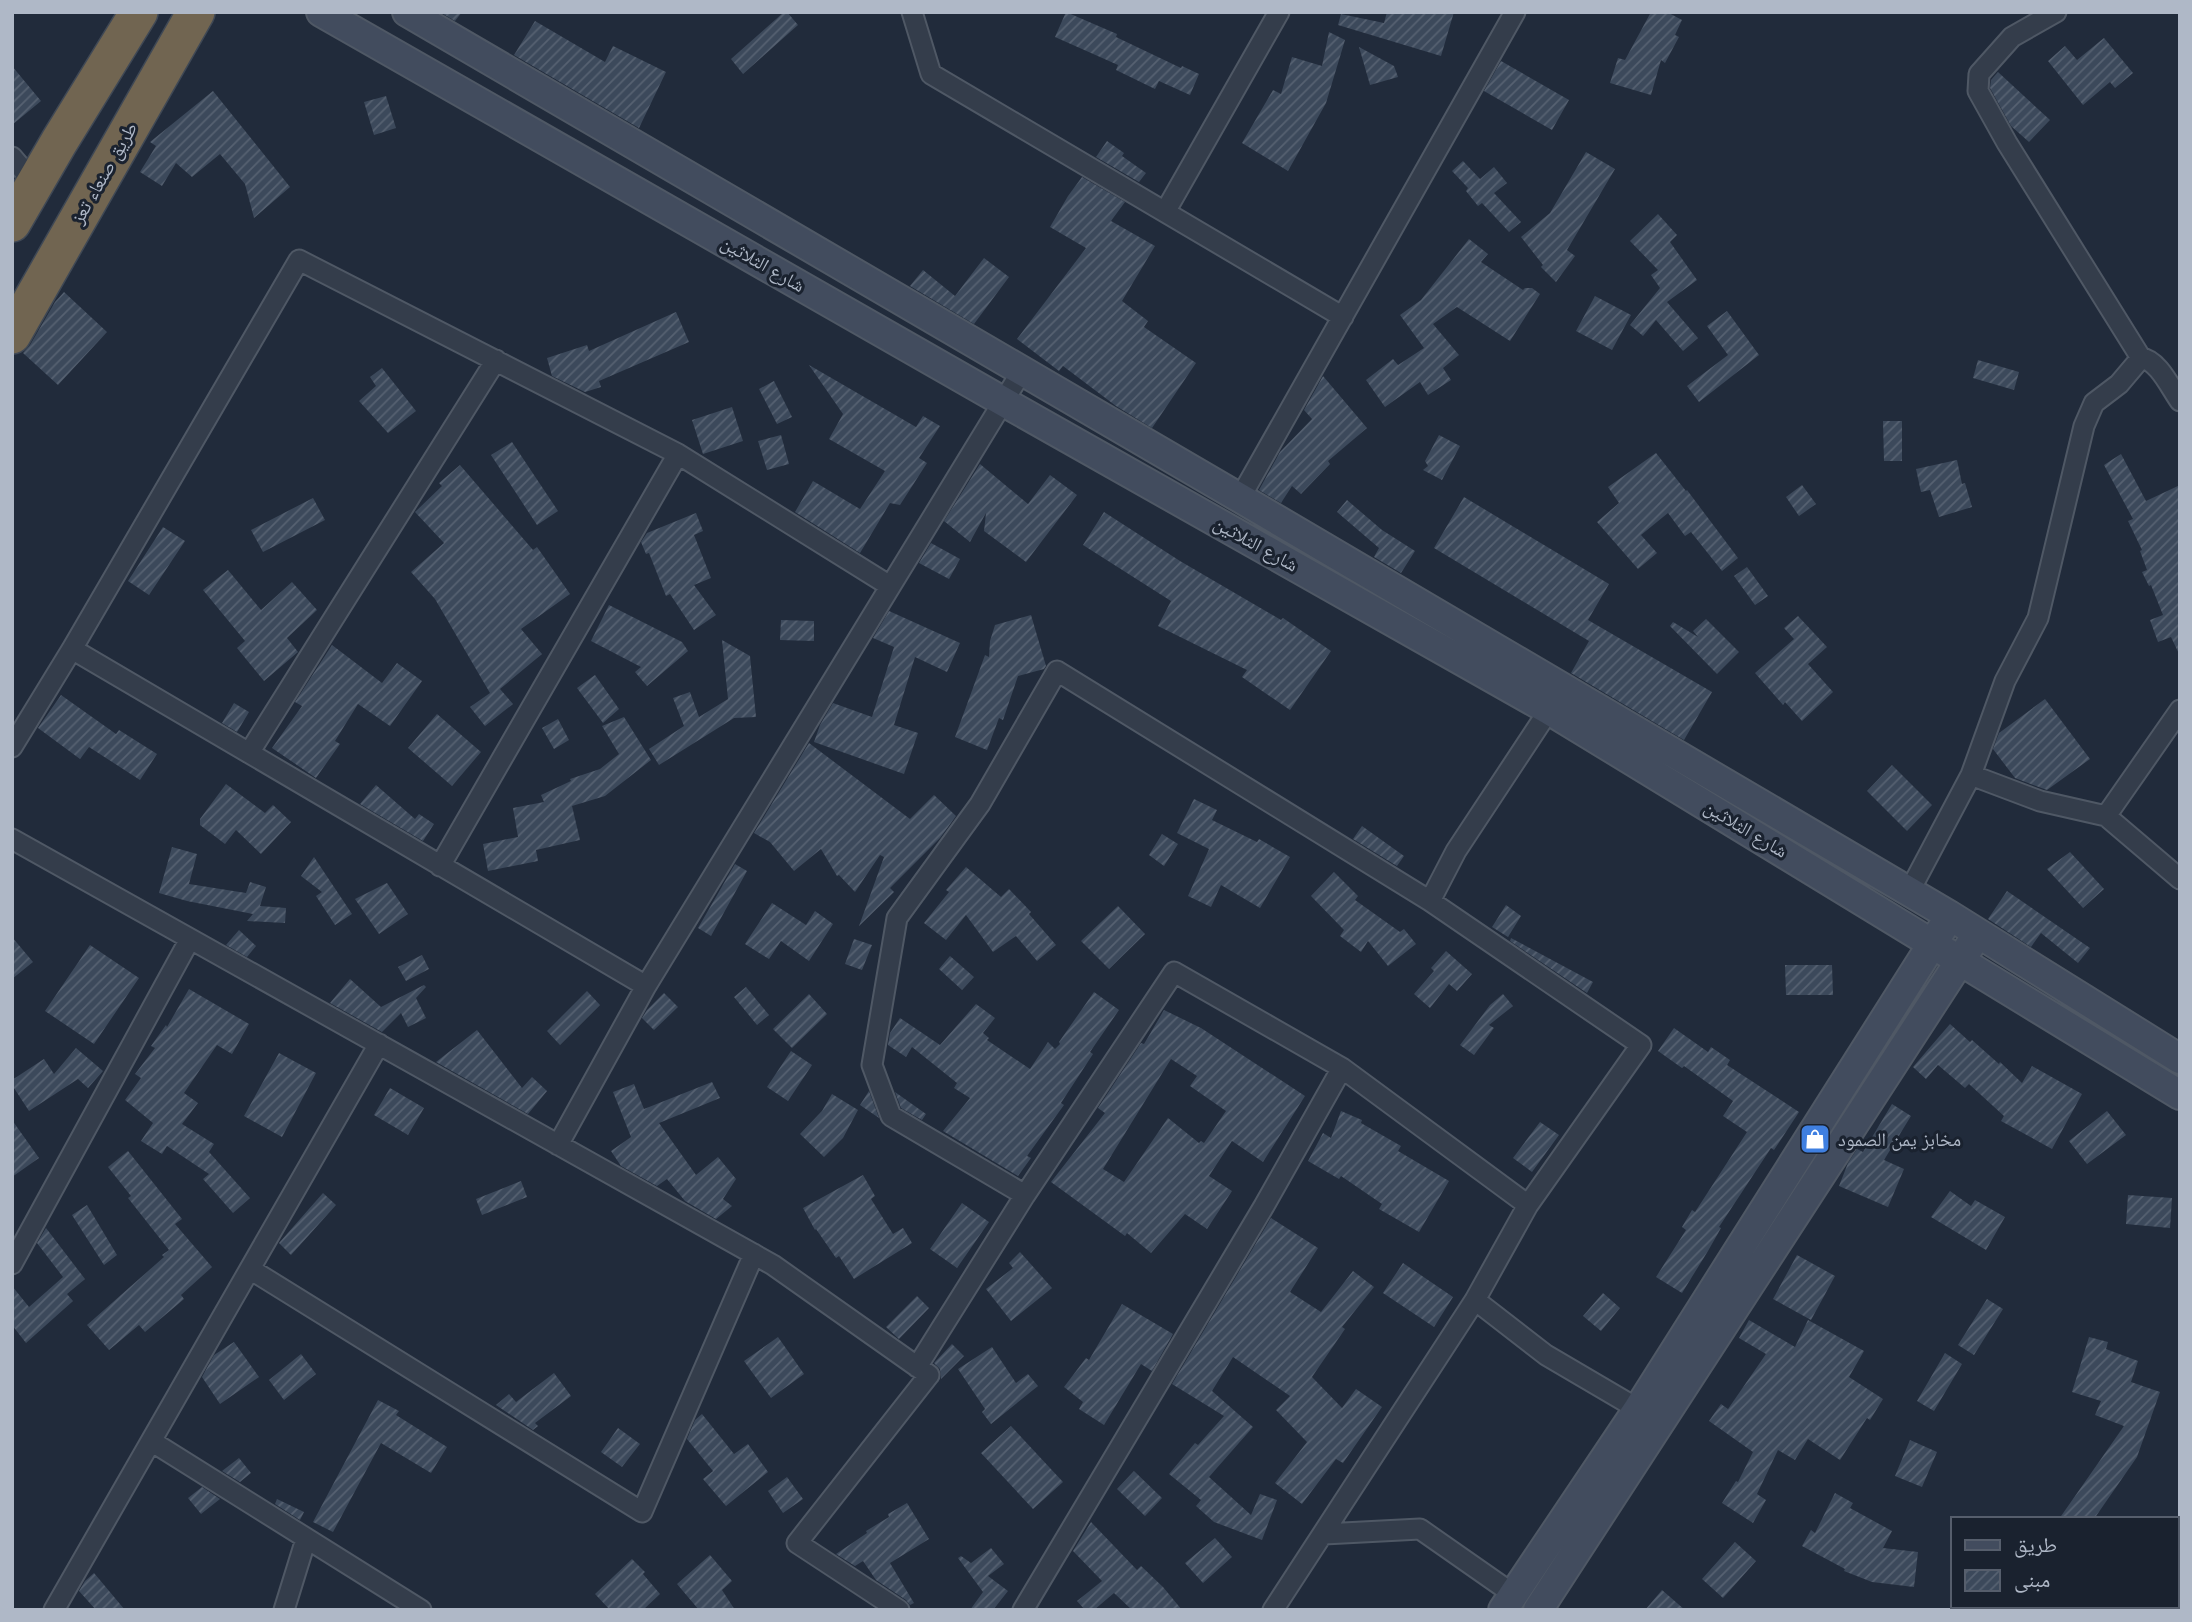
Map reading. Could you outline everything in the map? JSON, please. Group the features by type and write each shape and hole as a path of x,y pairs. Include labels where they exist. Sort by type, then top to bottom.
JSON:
{"highway":[{"path":"12,223 23,171 139,12"},
{"name":"طريق صنعاء تعز","path":"12,335 196,12"}],"street":[{"name":"شارع الثلاثين","path":"321,12 1004,402 1950,915 2180,1059"},
{"name":"شارع الثلاثين","path":"407,12 1240,498 1933,943 2180,1095"},
{"path":"912,12 931,74 1343,317"},
{"path":"1165,212 1279,12"},
{"path":"1240,498 1516,12"},
{"path":"2056,12 2012,37 1979,74 1978,91 2007,143 2141,358 2154,364 2180,401"},
{"path":"12,747 299,260 678,454 890,586"},
{"path":"1909,892 1971,775 2005,681 2038,618 2084,426 2094,403 2119,384 2141,358"},
{"path":"249,753 496,360"},
{"path":"558,1145 646,986 1022,371"},
{"path":"440,866 678,454"},
{"path":"72,649 646,986"},
{"path":"1025,1195 891,1116 872,1065 897,918 980,804 1057,671 1430,901 1641,1045 1528,1205 1475,1300 1273,1610"},
{"path":"1430,901 1456,851 1556,699"},
{"path":"2106,816 2180,709"},
{"path":"1971,775 2040,801 2106,816 2180,879"},
{"path":"12,839 773,1265 929,1375 797,1543 899,1610"},
{"path":"1324,1534 1420,1529 1508,1602 1638,1409 1950,915"},
{"path":"1538,1610 1978,933"},
{"path":"12,1264 190,939"},
{"path":"917,1367 1025,1195 1174,972 1342,1068 1528,1205"},
{"path":"54,1610 379,1044"},
{"path":"1023,1610 1264,1206 1342,1068"},
{"path":"250,1269 642,1512 754,1254"},
{"path":"1475,1300 1546,1355 1638,1409"},
{"path":"151,1441 421,1610"},
{"path":"284,1610 306,1539"}],"building":[{"path":"440,12 462,12 455,21"},
{"path":"784,12 798,25 743,74 731,59"},
{"path":"1066,12 1117,34 1116,37 1181,68 1182,66 1199,74 1190,95 1159,81 1155,89 1116,70 1118,65 1055,37"},
{"path":"1387,12 1454,12 1441,56 1338,25 1341,14 1384,23"},
{"path":"1651,12 1667,12 1682,20 1675,35 1679,37 1665,63 1661,60 1651,95 1610,83 1618,58 1625,60"},
{"path":"535,21 605,62 613,46 666,72 639,128 514,55"},
{"path":"1329,32 1345,40 1326,103 1288,171 1242,143 1273,90 1281,94 1292,57 1322,66"},
{"path":"2104,38 2133,73 2115,88 2110,82 2083,105 2048,61 2065,46 2077,60"},
{"path":"1359,47 1394,66 1398,77 1370,85"},
{"path":"1501,61 1569,100 1552,130 1484,91"},
{"path":"12,66 41,101 12,125"},
{"path":"1998,72 2050,120 2029,142 2011,126 1990,88 1991,80"},
{"path":"213,91 290,187 254,218 245,184 220,154 192,177 176,163 162,186 140,172 156,146 150,142"},
{"path":"386,96 396,128 374,135 364,102"},
{"path":"1107,141 1146,173 1139,182 1096,157"},
{"path":"1586,152 1615,169 1567,250 1575,256 1556,282 1541,267 1543,265 1521,237 1550,213"},
{"path":"1463,161 1480,179 1494,167 1507,183 1494,193 1521,222 1509,232 1482,203 1478,206 1466,191 1468,188 1452,171"},
{"path":"1082,177 1125,202 1111,221 1155,246 1122,301 1148,321 1144,327 1196,363 1152,428 1116,406 1063,366 1059,371 1017,339 1086,248 1050,227"},
{"path":"1658,214 1677,235 1670,242 1697,280 1667,302 1698,338 1683,351 1656,320 1643,336 1630,325 1660,288 1651,275 1658,270 1630,241"},
{"path":"1469,239 1488,254 1481,262 1523,290 1532,288 1540,294 1510,341 1457,307 1433,324 1459,355 1443,368 1451,380 1428,395 1420,382 1385,407 1366,380 1393,359 1398,365 1424,348 1400,315 1421,300"},
{"path":"984,258 1009,277 974,324 910,286 923,270 955,296"},
{"path":"64,292 107,332 58,385 23,353"},
{"path":"1595,296 1631,315 1612,350 1576,331"},
{"path":"1727,311 1759,355 1699,402 1687,386 1728,355 1707,326"},
{"path":"676,312 689,342 599,381 601,387 585,392 552,376 547,358 587,345 589,351"},
{"path":"1978,360 2019,372 2014,390 1973,378"},
{"path":"809,365 916,427 923,416 940,426 919,458 927,463 900,505 890,503 860,553 795,512 813,481 860,509 885,471 829,439 843,414"},
{"path":"382,368 416,411 388,433 359,401 376,386 370,377"},
{"path":"1323,376 1367,428 1328,461 1330,464 1301,494 1292,486 1281,503 1259,490 1280,452 1312,419 1304,410"},
{"path":"774,381 792,417 777,424 759,389"},
{"path":"732,407 743,441 703,454 692,420"},
{"path":"1883,421 1902,421 1902,461 1884,461"},
{"path":"781,435 789,464 767,470 758,441"},
{"path":"1439,435 1460,446 1442,480 1423,470 1428,466 1425,461"},
{"path":"512,442 558,511 537,525 491,455"},
{"path":"1656,453 1738,558 1722,571 1691,532 1685,536 1668,513 1641,535 1657,553 1638,569 1597,522 1619,503 1608,487"},
{"path":"2121,454 2146,501 2180,485 2180,656 2171,637 2158,642 2150,620 2163,615 2151,585 2149,586 2142,572 2147,570 2140,551 2142,550 2128,521 2133,519 2104,465"},
{"path":"1957,460 1962,484 1965,483 1972,507 1939,517 1930,490 1921,492 1916,469"},
{"path":"980,464 1028,504 1050,475 1077,495 1026,562 984,531 986,513 970,542 944,521"},
{"path":"460,465 533,550 537,547 570,594 521,629 542,654 500,689 513,704 485,726 470,707 490,693 435,599 411,572 444,543 415,512 442,486 439,483"},
{"path":"1802,485 1816,504 1799,516 1786,497"},
{"path":"1464,497 1609,584 1588,620 1712,692 1684,740 1571,673 1589,641 1434,548"},
{"path":"313,498 325,520 263,552 251,530"},
{"path":"1347,500 1382,530 1415,551 1401,573 1374,557 1379,548 1337,512"},
{"path":"1104,512 1180,561 1281,620 1283,618 1331,651 1290,710 1242,677 1247,670 1158,626 1171,601 1083,545"},
{"path":"696,513 703,531 694,535 711,578 694,585 716,615 694,630 670,594 666,596 649,553 646,554 641,542 647,533"},
{"path":"163,527 185,541 149,595 128,581"},
{"path":"931,543 960,559 949,579 919,563"},
{"path":"1747,567 1768,596 1755,605 1734,576"},
{"path":"228,570 261,610 292,582 317,610 287,638 298,652 264,681 237,648 245,641 203,590"},
{"path":"609,605 682,642 688,651 647,686 635,672 641,667 591,641"},
{"path":"889,611 960,643 947,672 915,657 894,725 918,733 904,774 814,742 833,703 872,717 894,647 873,638"},
{"path":"1031,615 1046,666 1044,669 1018,676 1003,720 999,718 987,750 955,737 985,655 989,657 995,625"},
{"path":"1798,616 1827,647 1808,664 1833,692 1802,721 1785,702 1783,705 1755,673 1794,639 1784,628"},
{"path":"1706,619 1739,652 1717,674 1670,626 1673,622 1698,637 1693,631"},
{"path":"781,620 814,621 814,641 780,640"},
{"path":"722,640 750,656 756,717 734,718 659,765 649,749 684,726 673,698 690,692 699,717 728,699"},
{"path":"332,645 382,683 397,663 422,681 390,726 358,704 335,741 340,744 316,778 272,748 302,706 295,702"},
{"path":"595,675 619,709 603,723 577,688"},
{"path":"61,695 116,734 119,730 157,754 140,780 89,747 80,759 38,728"},
{"path":"2045,699 2090,759 2047,790 2015,778 1993,749 1999,733"},
{"path":"234,703 249,712 237,732 222,723"},
{"path":"437,714 481,752 452,786 408,748"},
{"path":"624,717 651,760 605,796 572,806 580,840 536,850 538,861 488,871 483,844 518,837 513,808 544,802 541,795 571,781 570,779 600,769 619,754 602,726"},
{"path":"558,719 569,740 554,749 542,728"},
{"path":"809,743 910,819 934,795 956,816 940,838 890,888 894,892 859,926 884,857 880,855 855,892 837,876 821,849 794,871 770,842 754,833"},
{"path":"1892,765 1932,805 1907,831 1867,791"},
{"path":"226,784 265,813 273,805 291,822 261,854 236,830 225,844 200,825 200,819"},
{"path":"376,785 415,819 419,814 434,824 423,841 360,804"},
{"path":"1194,799 1217,810 1212,820 1257,842 1259,839 1290,857 1260,908 1221,885 1211,907 1188,896 1209,849 1177,833"},
{"path":"1362,826 1404,856 1397,866 1353,839"},
{"path":"1162,834 1178,844 1164,866 1149,855"},
{"path":"172,847 197,854 189,884 246,893 250,882 266,887 260,906 286,908 285,923 247,921 253,914 159,893"},
{"path":"2070,852 2104,889 2083,908 2047,869"},
{"path":"314,857 352,914 335,925 316,896 322,892 301,876"},
{"path":"735,864 747,871 711,936 698,928"},
{"path":"966,867 1001,897 1009,889 1056,945 1037,961 1016,936 993,952 966,915 946,940 924,923 949,892 946,890"},
{"path":"1334,872 1358,896 1355,900 1400,932 1404,929 1416,944 1388,966 1368,941 1361,952 1340,936 1344,930 1311,896"},
{"path":"387,883 408,914 379,934 355,899"},
{"path":"2007,891 2090,948 2078,963 2041,933 2031,947 1988,919"},
{"path":"772,903 806,925 815,911 833,924 809,961 781,941 769,959 745,944"},
{"path":"1506,905 1521,916 1508,937 1492,927"},
{"path":"1118,906 1145,934 1109,969 1081,941"},
{"path":"239,930 256,946 247,957 226,945"},
{"path":"12,937 33,962 12,979"},
{"path":"1511,938 1593,982 1587,993 1510,941"},
{"path":"854,939 872,945 862,970 845,964"},
{"path":"90,945 139,978 94,1044 45,1011"},
{"path":"1446,951 1472,974 1457,991 1449,984 1430,1008 1414,994 1434,971 1431,968"},
{"path":"422,955 429,969 406,981 398,967"},
{"path":"950,956 974,977 962,990 939,969"},
{"path":"1785,965 1832,965 1833,995 1786,995"},
{"path":"350,979 381,1007 424,985 426,987 416,998 426,1018 408,1027 401,1013 382,1032 330,1003"},
{"path":"746,987 769,1015 757,1025 734,997"},
{"path":"189,989 249,1024 232,1054 217,1045 184,1093 198,1103 182,1124 214,1144 209,1152 250,1198 233,1213 203,1179 209,1174 167,1146 162,1154 141,1141 153,1123 125,1100 141,1078 135,1074 155,1048 151,1046 166,1025 167,1027"},
{"path":"587,991 600,1005 560,1045 547,1031"},
{"path":"1094,992 1119,1010 1090,1052 1093,1054 1061,1103 1064,1105 1027,1156 1031,1158 1018,1176 943,1131 970,1098 954,1088 957,1083 912,1047 906,1057 888,1045 890,1033 900,1018 940,1045 976,1004 995,1018 983,1033 989,1038 987,1040 1030,1069 1048,1042 1055,1049 1060,1044"},
{"path":"664,993 678,1007 654,1030 642,1018"},
{"path":"809,994 827,1014 792,1048 773,1029"},
{"path":"1503,994 1513,1006 1489,1025 1494,1028 1474,1055 1460,1045 1490,1005"},
{"path":"1164,1010 1201,1028 1305,1096 1263,1162 1232,1141 1209,1176 1232,1191 1207,1229 1185,1214 1151,1253 1127,1233 1125,1236 1051,1182 1105,1113 1098,1108 1141,1043 1144,1044","holes":["1171,1059 1197,1076 1190,1086 1226,1111 1204,1143 1199,1143 1168,1118 1124,1182 1103,1169"]},
{"path":"1950,1024 1999,1064 2000,1062 2022,1083 2032,1066 2082,1094 2052,1149 2001,1121 2004,1116 1969,1084 1965,1088 1938,1065 1926,1079 1913,1067"},
{"path":"1674,1028 1708,1052 1711,1047 1730,1060 1727,1065 1799,1112 1774,1150 1771,1148 1719,1227 1721,1228 1682,1293 1656,1277 1686,1230 1682,1227 1692,1210 1695,1212 1747,1132 1723,1116 1733,1101 1658,1051"},
{"path":"477,1030 522,1088 532,1077 547,1091 528,1114 436,1062"},
{"path":"76,1048 103,1071 88,1088 78,1079 29,1111 12,1085 12,1080 44,1059 54,1074"},
{"path":"791,1051 812,1065 788,1101 767,1087"},
{"path":"279,1053 316,1073 282,1137 244,1116"},
{"path":"712,1082 720,1098 659,1123 696,1175 718,1157 736,1179 723,1199 732,1206 716,1219 685,1201 667,1179 657,1186 621,1166 611,1151 631,1137 613,1092 634,1084 644,1109"},
{"path":"390,1088 424,1108 408,1135 374,1115"},
{"path":"869,1091 879,1118 860,1105"},
{"path":"895,1092 926,1114 922,1120 901,1108"},
{"path":"832,1094 858,1110 843,1138 824,1157 800,1134 822,1111"},
{"path":"1892,1104 1911,1116 1884,1160 1904,1169 1888,1207 1839,1186 1857,1149 1863,1152"},
{"path":"1341,1111 1362,1120 1361,1123 1401,1146 1398,1151 1449,1181 1419,1232 1379,1209 1382,1204 1341,1176 1339,1179 1308,1161 1323,1133 1331,1138"},
{"path":"2107,1111 2126,1135 2087,1164 2069,1141"},
{"path":"12,1120 39,1158 12,1177"},
{"path":"1540,1122 1559,1135 1532,1172 1513,1158"},
{"path":"128,1151 182,1219 175,1224 212,1267 181,1295 184,1299 145,1332 139,1325 109,1350 87,1325 169,1250 128,1198 131,1196 108,1167"},
{"path":"863,1175 875,1196 871,1199 893,1234 903,1228 912,1243 854,1279 839,1256 836,1258 815,1230 803,1208"},
{"path":"521,1181 527,1197 482,1215 476,1199"},
{"path":"1950,1191 1971,1206 1975,1200 2005,1217 1986,1250 1931,1217"},
{"path":"323,1193 336,1205 291,1255 279,1243"},
{"path":"2128,1195 2172,1198 2170,1228 2126,1224"},
{"path":"962,1203 989,1222 957,1268 930,1249"},
{"path":"87,1205 117,1255 104,1265 72,1215"},
{"path":"1271,1218 1318,1248 1290,1292 1321,1312 1353,1271 1374,1287 1342,1327 1345,1329 1312,1377 1342,1408 1356,1389 1382,1407 1343,1463 1336,1459 1302,1504 1275,1483 1307,1442 1276,1410 1290,1396 1233,1357 1212,1391 1253,1427 1209,1477 1251,1515 1260,1494 1277,1500 1262,1540 1214,1522 1196,1506 1201,1500 1169,1474 1195,1443 1198,1445 1224,1416 1172,1384"},
{"path":"46,1228 85,1279 67,1294 73,1301 26,1343 12,1325 12,1286 29,1307 63,1277 37,1243"},
{"path":"1020,1252 1052,1288 1011,1321 986,1289 1013,1268 1009,1263"},
{"path":"1797,1255 1835,1276 1811,1320 1773,1299"},
{"path":"1403,1263 1453,1297 1434,1327 1383,1293"},
{"path":"1603,1293 1620,1308 1601,1331 1583,1316"},
{"path":"917,1296 929,1308 899,1339 886,1327"},
{"path":"1987,1299 2003,1309 1974,1355 1958,1345"},
{"path":"1122,1304 1173,1334 1152,1371 1141,1364 1104,1425 1079,1409 1083,1402 1064,1387 1086,1358 1089,1360"},
{"path":"1749,1320 1795,1347 1808,1320 1864,1351 1849,1377 1883,1399 1870,1420 1867,1418 1840,1460 1808,1439 1795,1460 1778,1450 1757,1494 1766,1500 1753,1523 1722,1503 1736,1481 1738,1482 1753,1452 1709,1421 1721,1404 1728,1409 1766,1354 1739,1338"},
{"path":"778,1337 804,1374 771,1398 744,1361"},
{"path":"2089,1337 2108,1342 2106,1349 2138,1361 2131,1382 2160,1392 2137,1457 2095,1517 2060,1517 2124,1426 2095,1415 2101,1401 2072,1392"},
{"path":"234,1342 259,1377 220,1404 202,1377 214,1355"},
{"path":"952,1344 964,1356 941,1379 940,1369 934,1363"},
{"path":"992,1347 1016,1383 1028,1374 1038,1386 991,1424 982,1412 985,1409 958,1369"},
{"path":"1945,1353 1962,1364 1934,1411 1917,1401"},
{"path":"301,1354 316,1374 284,1400 269,1380"},
{"path":"554,1373 571,1396 535,1423 538,1426 533,1430 496,1405 509,1394 516,1402"},
{"path":"378,1400 399,1411 396,1415 447,1447 431,1473 381,1443 333,1532 313,1522"},
{"path":"702,1414 734,1454 748,1444 768,1472 726,1506 703,1479 713,1471 687,1439 695,1420"},
{"path":"1011,1426 1063,1482 1033,1509 981,1453"},
{"path":"618,1428 640,1444 622,1467 601,1452"},
{"path":"1910,1440 1937,1452 1922,1487 1895,1476"},
{"path":"239,1458 251,1473 240,1482 222,1471"},
{"path":"1134,1471 1162,1498 1145,1516 1117,1489"},
{"path":"787,1477 803,1499 783,1513 768,1491"},
{"path":"202,1487 220,1499 201,1514 188,1498"},
{"path":"1835,1493 1853,1503 1850,1508 1892,1531 1883,1548 1918,1552 1914,1587 1872,1582 1844,1571 1845,1569 1802,1546 1811,1530 1815,1533"},
{"path":"277,1499 304,1512 300,1520 275,1504"},
{"path":"907,1503 929,1539 890,1563 914,1603 910,1605 876,1580 863,1561 855,1566 836,1554 889,1517 888,1514"},
{"path":"1091,1522 1137,1570 1141,1566 1163,1587 1182,1610 1132,1610 1114,1593 1094,1610 1085,1610 1077,1601 1102,1581 1073,1551"},
{"path":"1215,1538 1232,1557 1203,1583 1185,1563"},
{"path":"1735,1542 1756,1561 1723,1598 1702,1579"},
{"path":"991,1548 1004,1564 988,1576 1008,1591 993,1610 970,1610 983,1592 958,1558 961,1556 971,1563"},
{"path":"710,1555 732,1581 722,1590 735,1610 699,1610 677,1584"},
{"path":"632,1559 660,1594 643,1610 610,1610 595,1594"},
{"path":"94,1573 125,1610 96,1610 79,1591"},
{"path":"1662,1590 1685,1610 1645,1610"}],"place":[{"name":"مخابز يمن الصمود","path":"1815,1139"}]}
